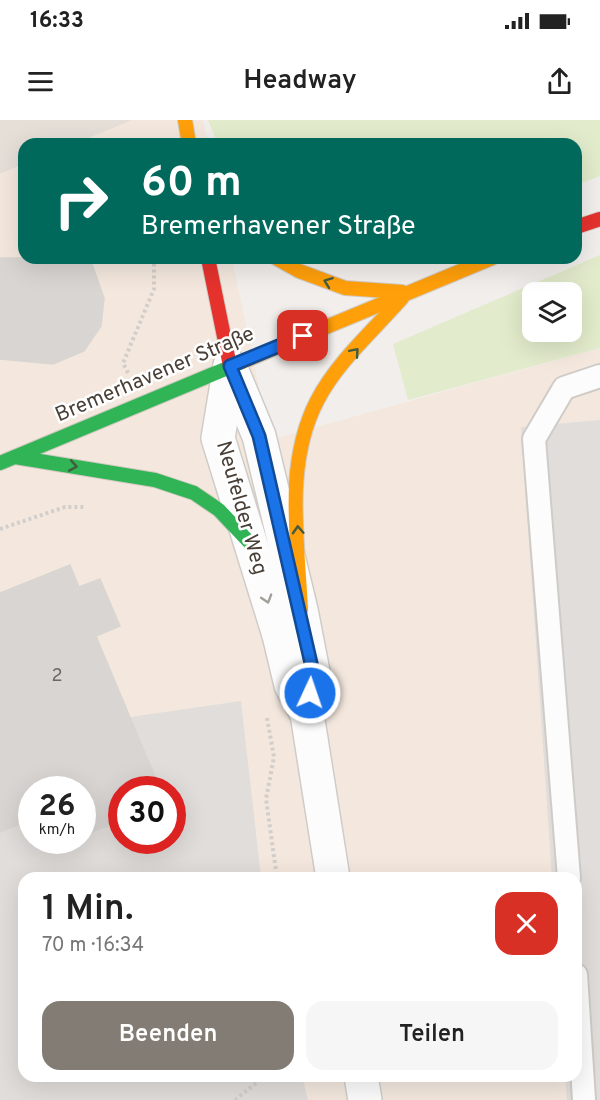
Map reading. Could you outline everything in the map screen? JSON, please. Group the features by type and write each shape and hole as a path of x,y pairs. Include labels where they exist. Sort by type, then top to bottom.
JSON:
{"main road":[{"path":"185,120 188,138"},
{"path":"582,225 600,219"},
{"path":"209,264 230,366"},
{"path":"287,264 345,288 407,292"},
{"name":"Bremerhavener Straße","path":"0,463 477,264"},
{"path":"301,610 296,489 301,443 317,401 407,292"},
{"path":"15,457 155,480 194,493 219,510 250,543"}],"street":[{"name":"Neufelder Weg","path":"230,366 218,438 291,685 307,714"},
{"name":"Neufelder Weg","path":"230,366 259,436 301,610 313,672 307,714 332,872"},
{"path":"362,1082 365,1100"}],"lane":[{"path":"569,872 534,439 564,388 600,376"},
{"path":"582,1069 584,1100"}],"path":[{"path":"0,529 65,507 87,507"},
{"path":"265,711 274,757 266,799 276,872"},
{"path":"235,1100 258,1082"}],"shaded area":[{"path":"0,120 133,120 89,138 18,138 18,166 0,174"},
{"path":"133,120 203,120 207,138 89,138"},
{"path":"18,166 18,264 233,264 270,440 600,348 600,1100 0,1100 0,174"},
{"path":"600,420 600,1100 567,1100 566,1082 582,1082 582,872 552,872 521,427"},
{"path":"241,701 260,872 18,872 18,1082 304,1082 308,1100 0,1100 0,832 18,824 18,854 96,854 96,831 108,825 108,854 186,854 186,776 155,776 130,717"}],"green space":[{"path":"208,120 600,120 600,176 582,183 582,138 216,138"},
{"path":"600,255 600,348 408,400 393,344 522,289 522,342 582,342 582,282 537,282"}],"building":[{"path":"0,258 18,258 18,264 92,264 104,298 101,326 84,351 53,364 0,359"},
{"path":"70,565 79,587 100,579 120,626 96,636 155,776 108,776 108,826 96,830 96,776 18,776 18,825 0,832 0,593"}],"traffic: fast":[{"path":"0,463 242,362"},
{"path":"15,457 155,480 194,493 219,510 250,543"}],"traffic: slow":[{"path":"185,120 188,138"},
{"path":"287,264 345,288 402,292"},
{"path":"242,362 478,264"},
{"path":"301,610 295,504 300,451 307,426 317,401 335,373 402,298"}],"traffic: jam":[{"path":"582,225 600,219"},
{"path":"209,264 230,366"}],"route":[{"path":"303,336 230,366 259,436 261,452 301,610 313,672 310,693"}]}
